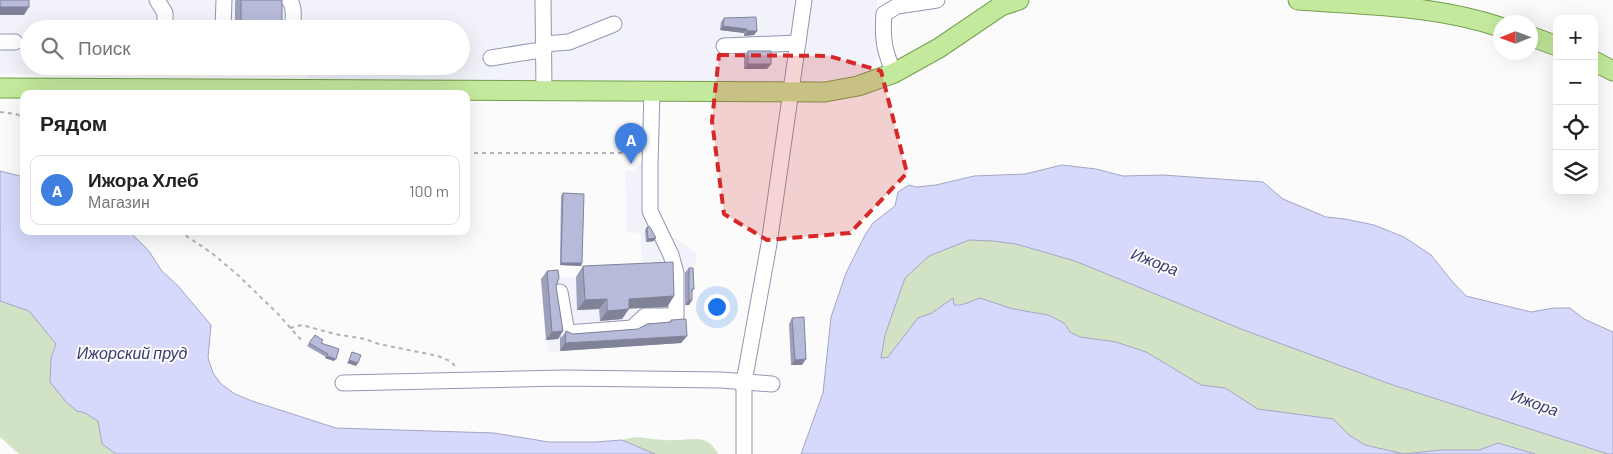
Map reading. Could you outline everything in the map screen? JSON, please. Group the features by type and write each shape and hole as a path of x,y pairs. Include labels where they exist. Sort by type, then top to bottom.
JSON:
{"main road":[{"path":"470,91 825,92 844,89 870,83 894,73 939,48 1001,6 1017,0"},
{"path":"1298,0 1418,9 1453,14 1493,24"},
{"path":"1538,39 1553,45"},
{"path":"1598,63 1613,71"},
{"path":"0,88 363,90"}],"lane":[{"path":"157,0 165,13 165,20"},
{"path":"223,20 224,0"},
{"path":"289,0 293,11 293,20"},
{"path":"543,0 544,91"},
{"path":"744,454 744,382 769,244 792,92 788,41 804,0"},
{"path":"894,73 884,48 882,31 884,14 897,6 937,0"},
{"path":"491,58 534,51 569,42 614,24"},
{"path":"724,46 788,41"},
{"path":"560,292 567,333 632,328 645,316 676,316 676,273 671,255 650,211 652,91"},
{"path":"343,383 564,378 721,380 772,384"}],"path":[{"path":"0,112 20,116"},
{"path":"470,153 650,153"},
{"path":"185,235 213,254 238,276 303,342"},
{"path":"290,328 302,325 438,356 450,361 467,380"}],"highlighted area":[{"path":"719,55 829,56 881,71 907,173 850,233 767,240 724,214 712,121"}],"shaded area":[{"path":"0,0 877,0 881,54 865,75 809,82 482,84 308,81 308,75 470,75 470,20 20,20 20,74 0,74"},
{"path":"636,164 650,165 654,202 662,227 697,255 692,273 690,294 679,295 681,343 548,352 541,279 642,274 641,233 627,232 625,171 636,171"}],"green space":[{"path":"969,240 1016,244 1075,261 1241,329 1393,385 1608,454 1442,454 1440,450 1404,454 1365,445 1349,435 1333,419 1258,409 1225,388 1201,385 1146,352 1116,342 1080,337 1070,332 1064,323 1048,315 1013,309 980,298 954,305 953,298 932,313 918,318 888,357 880,358 885,335 905,278 929,256"},
{"path":"0,301 29,311 56,344 51,358 77,410 98,421 102,444 116,454 19,454 0,437"},
{"path":"635,437 664,440 705,440 714,447 718,454 655,454 622,440"}],"water":[{"name":"Ижора","path":"1062,165 1096,169 1123,176 1163,175 1263,182 1283,199 1326,217 1374,225 1404,237 1431,255 1466,296 1531,312 1554,308 1570,308 1584,319 1613,332 1613,454 1393,385 1241,329 1075,261 1016,244 969,240 929,256 905,278 885,335 881,358 888,357 918,318 932,313 953,298 954,305 960,305 980,298 1013,309 1048,315 1064,323 1070,332 1080,337 1116,342 1146,352 1201,385 1225,388 1258,409 1333,419 1349,435 1365,445 1404,454 801,454 823,393 831,317 846,273 873,223 895,206 898,192 909,185 916,187 936,185 974,176 1025,174"},
{"name":"Ижорский пруд","path":"0,171 20,176 20,235 133,235 149,251 161,270 178,286 211,325 208,358 213,373 221,384 235,394 336,428 494,433 549,442 622,440 655,454 116,454 102,444 98,421 85,413 77,411 67,403 50,382 51,358 56,344 29,311 0,301"},
{"path":"1498,443 1535,454 1404,454 1441,450 1479,450"}],"building":[{"path":"0,0 29,0 29,7 0,7"},
{"path":"241,0 282,0 282,20 241,20"},
{"path":"756,17 757,31 723,26 724,18"},
{"path":"748,51 771,51 771,64 748,64"},
{"path":"563,193 584,194 582,263 561,263"},
{"path":"647,227 650,227 656,238 648,239"},
{"path":"673,262 674,296 629,299 629,309 607,311 607,299 585,300 583,266"},
{"path":"689,268 693,268 694,289 692,289 692,300 689,300"},
{"path":"558,270 559,278 556,286 563,331 552,332 547,271"},
{"path":"804,317 806,359 795,360 792,318"},
{"path":"686,319 687,336 565,343 566,331 573,334 638,329 647,324"},
{"path":"315,335 323,340 321,343 339,349 336,359 327,356 328,354 309,343"},
{"path":"352,352 361,355 358,363 349,360"}],"place":[{"name":"Ижора Хлеб","path":"631,164"}]}
